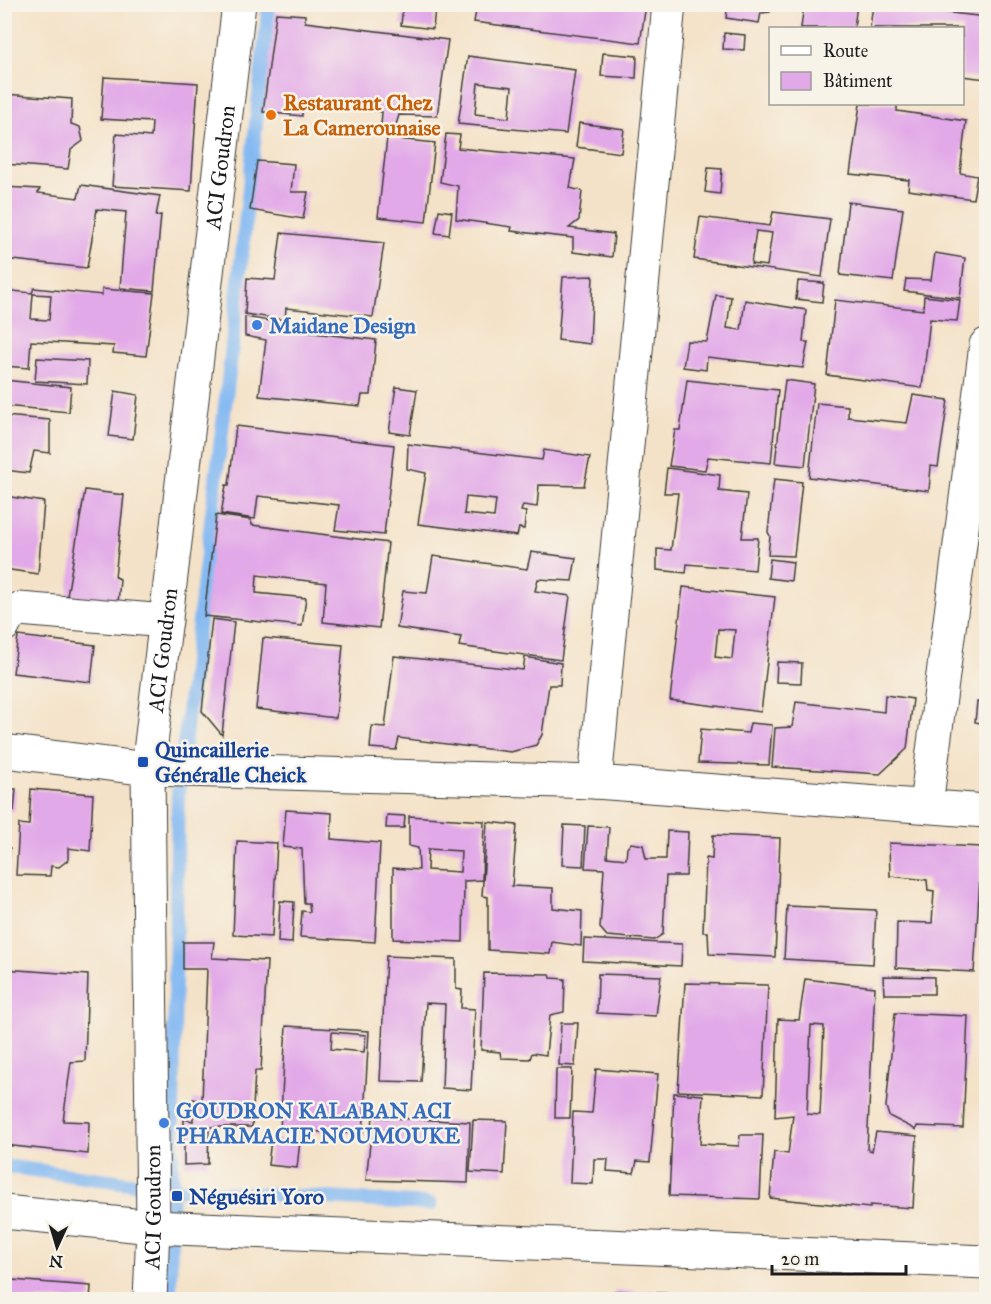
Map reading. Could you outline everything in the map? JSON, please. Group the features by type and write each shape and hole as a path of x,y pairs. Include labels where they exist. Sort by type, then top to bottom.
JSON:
{"street":[{"name":"ACI Goudron","path":"150,1299 153,1227 148,770 239,4"},
{"path":"595,782 669,4"},
{"path":"926,805 987,345"},
{"path":"4,625 8,617 19,609 166,621"},
{"path":"4,751 148,770 595,782 987,811"},
{"path":"4,1212 153,1227 987,1262"}],"building":[{"path":"728,4 771,4 770,12 761,13 759,23 726,18"},
{"path":"804,4 857,4 854,27 801,27"},
{"path":"873,4 986,17 986,79 964,76 964,27 870,27"},
{"path":"403,5 435,8 433,29 401,25"},
{"path":"477,5 646,5 640,43 474,22"},
{"path":"276,13 305,15 305,22 448,40 437,116 399,115 395,128 381,126 382,112 302,100 302,116 263,112"},
{"path":"724,33 745,35 744,50 723,49"},
{"path":"603,53 637,56 636,78 601,76"},
{"path":"468,56 575,70 566,134 458,124","holes":["478,83 512,87 509,118 475,114"]},
{"path":"104,77 198,83 191,191 112,186 116,134 151,137 152,122 101,119"},
{"path":"4,94 72,99 71,124 80,127 83,141 71,150 68,169 4,164"},
{"path":"860,105 897,105 897,111 966,121 960,173 977,176 973,199 908,190 909,180 850,174"},
{"path":"579,123 624,129 621,153 576,147"},
{"path":"446,134 460,135 458,148 575,159 570,188 582,191 579,220 569,228 614,234 612,257 573,252 573,238 511,231 512,227 456,219 458,186 440,182"},
{"path":"387,138 435,143 426,222 378,217"},
{"path":"257,161 294,164 291,192 308,192 303,219 250,210"},
{"path":"708,168 722,169 720,194 705,192"},
{"path":"81,185 160,196 156,216 161,215 154,291 120,288 126,212 97,209 87,268 4,259 4,187 40,189 38,193 78,198"},
{"path":"848,202 903,209 893,281 840,275"},
{"path":"439,210 452,212 449,235 435,233"},
{"path":"773,212 830,219 822,277 694,259 700,217 770,226","holes":["756,231 772,233 767,266 751,264"]},
{"path":"281,233 384,243 373,317 286,308 285,320 245,314 247,278 275,280"},
{"path":"935,253 965,258 960,298 904,291 906,279 931,280"},
{"path":"593,276 590,344 558,340 563,277"},
{"path":"798,281 824,283 822,302 796,299"},
{"path":"34,288 102,295 102,289 154,293 146,356 113,353 114,346 31,341 29,368 4,366 4,290 32,293","holes":["33,294 51,295 49,320 31,319"]},
{"path":"716,295 731,297 727,328 741,330 745,300 806,310 803,342 808,342 803,368 707,357 706,370 683,367 687,341 707,342"},
{"path":"924,296 960,300 957,321 930,319 922,388 827,375 835,300 923,310"},
{"path":"245,317 288,324 287,330 376,340 371,395 362,395 360,406 259,396 266,340 245,336"},
{"path":"37,358 88,361 87,384 35,381"},
{"path":"4,380 71,387 69,412 4,406"},
{"path":"687,380 778,390 771,463 708,457 705,470 669,466 675,430 680,430"},
{"path":"785,380 814,384 805,466 775,463"},
{"path":"396,387 417,390 410,435 389,432"},
{"path":"115,391 138,395 133,439 109,436"},
{"path":"913,395 948,400 938,467 931,466 929,491 809,477 817,403 848,406 848,417 907,423"},
{"path":"4,416 50,420 50,453 34,451 29,473 4,470"},
{"path":"236,426 394,445 384,535 335,530 339,505 258,496 255,519 221,514 226,485 229,485"},
{"path":"408,444 542,460 544,450 590,457 584,486 539,485 537,507 523,505 521,511 526,512 524,529 519,528 517,536 418,524 426,473 407,469","holes":["466,497 496,500 494,517 464,514"]},
{"path":"667,468 720,475 719,491 747,494 742,538 758,538 755,570 687,564 686,573 657,570 657,549 671,550 678,493 664,493"},
{"path":"774,479 802,482 794,556 768,555 770,536 768,532"},
{"path":"85,490 124,495 115,577 120,579 118,604 67,596"},
{"path":"4,496 44,502 38,574 4,569"},
{"path":"216,515 251,520 252,525 388,543 379,628 323,622 326,583 257,575 256,593 306,598 302,626 204,616"},
{"path":"531,552 576,558 572,581 538,579 535,591 570,596 561,660 459,646 461,637 397,628 403,591 427,593 433,556 527,569"},
{"path":"770,559 793,562 791,581 768,578"},
{"path":"683,587 775,597 761,712 670,700","holes":["718,629 735,630 732,659 715,657"]},
{"path":"212,619 234,622 222,735 202,711"},
{"path":"18,636 95,645 91,682 13,673"},
{"path":"263,638 343,645 336,718 256,709"},
{"path":"985,646 986,671 982,671"},
{"path":"394,656 523,670 525,657 561,663 560,685 549,685 542,735 536,745 511,752 399,738 396,750 370,748 372,726 385,727"},
{"path":"777,662 802,663 801,683 776,682"},
{"path":"885,695 913,699 907,749 880,774 772,767 775,728 792,727 796,702 884,712"},
{"path":"977,702 986,703 986,724 975,722"},
{"path":"750,723 772,725 769,765 698,763 701,729 748,733"},
{"path":"5,789 16,789 14,811 5,810"},
{"path":"31,789 93,794 90,851 68,848 68,860 59,867 51,866 50,876 16,875 19,824 29,825"},
{"path":"286,810 332,813 331,839 380,843 375,942 300,937 302,911 310,912 309,903 304,903 302,849 283,847"},
{"path":"387,815 405,816 404,828 386,828"},
{"path":"409,816 484,821 482,880 464,881 463,942 393,939 393,868 419,870 418,848 409,846","holes":["428,849 461,851 460,872 427,870"]},
{"path":"487,822 517,825 512,886 553,888 553,908 582,911 581,946 552,942 550,954 488,950 488,897 482,896"},
{"path":"564,825 585,826 583,866 562,865"},
{"path":"588,826 609,827 607,857 626,859 627,848 631,843 643,845 646,859 666,859 667,831 688,832 686,876 666,876 663,934 654,940 607,936 600,928 604,869 585,868"},
{"path":"713,835 780,838 775,957 709,954 708,932 703,932 706,858 712,859"},
{"path":"237,841 277,843 272,937 233,935"},
{"path":"889,843 982,847 974,972 896,968 897,922 932,923 934,891 928,890 927,880 890,876"},
{"path":"4,847 10,848 6,906 4,906"},
{"path":"280,901 294,902 292,943 278,942"},
{"path":"787,906 876,910 873,964 784,959"},
{"path":"584,939 682,944 681,966 583,961"},
{"path":"183,942 214,942 212,958 267,961 261,1071 255,1071 252,1127 209,1127 208,1164 184,1165 184,1119 193,1121 193,1099 202,1101 207,969 183,969"},
{"path":"386,956 456,959 456,989 462,990 461,1008 475,1009 471,1090 442,1088 445,1004 426,1003 421,1082 380,1081"},
{"path":"4,969 88,975 85,1061 71,1062 63,1121 89,1122 88,1154 4,1145"},
{"path":"484,973 550,974 551,978 565,979 564,1012 550,1015 546,1055 532,1053 530,1059 501,1058 500,1052 481,1050"},
{"path":"598,974 661,976 656,1016 597,1013"},
{"path":"883,976 934,977 934,994 884,994"},
{"path":"805,979 875,987 867,1149 872,1151 876,1132 917,1136 913,1208 870,1205 870,1208 770,1198 774,1152 788,1154 793,1115 775,1117 778,1019 799,1020","holes":["811,1025 824,1026 820,1115 807,1114"]},
{"path":"685,983 768,985 763,1095 678,1091"},
{"path":"895,1013 968,1016 963,1128 917,1126 916,1130 889,1116 886,1107"},
{"path":"561,1023 578,1023 575,1066 559,1065"},
{"path":"286,1026 369,1031 363,1134 280,1130","holes":["332,1032 366,1035 364,1052 331,1049"]},
{"path":"556,1069 572,1069 570,1118 555,1118"},
{"path":"596,1069 658,1074 650,1162 637,1161 634,1173 607,1171 608,1159 594,1159 593,1184 570,1183 573,1112 592,1113"},
{"path":"674,1093 703,1095 700,1144 739,1146 740,1135 763,1135 760,1199 669,1196"},
{"path":"373,1117 470,1122 468,1183 366,1180"},
{"path":"473,1120 507,1121 504,1174 470,1172"},
{"path":"271,1139 300,1141 297,1168 268,1165"},
{"path":"4,1275 10,1275 7,1300 4,1300"},
{"path":"12,1280 91,1286 90,1300 10,1300"},
{"path":"615,1291 682,1294 682,1300 615,1300"}],"waterway":[{"path":"170,1300 178,795 230,364 269,4"},
{"path":"4,1166 173,1189 431,1204"}],"place":[{"name":"Restaurant Chez La Camerounaise","path":"271,115"},
{"name":"Maidane Design","path":"257,325"},
{"name":"Quincaillerie Généralle Cheick","path":"143,762"},
{"name":"GOUDRON KALABAN ACI PHARMACIE NOUMOUKE","path":"164,1123"},
{"name":"Néguésiri Yoro","path":"177,1196"}]}
